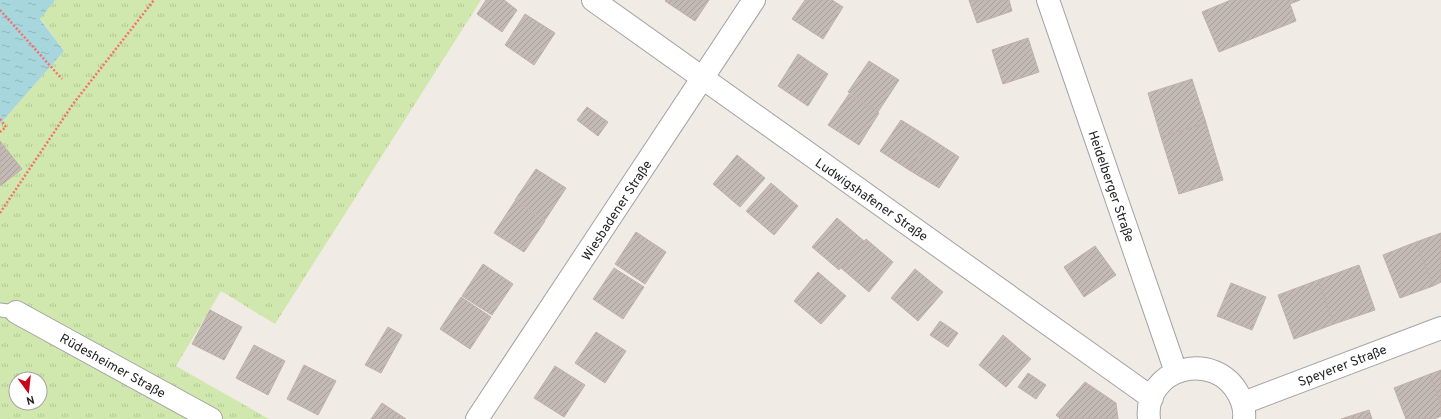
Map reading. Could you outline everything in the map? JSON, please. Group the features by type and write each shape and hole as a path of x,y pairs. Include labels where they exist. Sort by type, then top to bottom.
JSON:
{"street":[{"name":"Ludwigshafener Straße","path":"593,0 703,78 1150,408"},
{"name":"Wiesbadener Straße","path":"477,419 754,0"},
{"name":"Heidelberger Straße","path":"1048,0 1176,372"},
{"name":"Rüdesheimer Straße","path":"8,311 211,419"},
{"name":"Speyerer Straße","path":"1243,411 1441,328"},
{"path":"1150,408 1158,387 1166,378 1176,372 1192,368 1207,369 1222,375 1234,386 1243,411"}],"path":[{"path":"0,213 73,104 154,0"},
{"path":"0,10 62,79"},
{"path":"0,119 6,127 0,132"}],"green space":[{"path":"55,0 481,0 275,324 221,291 176,366 269,419 0,419 0,124 64,51 40,18"}],"water":[{"path":"0,0 55,0 40,19 64,51 0,124"}],"building":[{"path":"486,0 504,0 517,10 502,32 477,14"},
{"path":"709,0 695,21 665,1"},
{"path":"805,0 832,0 843,7 823,39 792,19"},
{"path":"969,0 1009,0 1012,11 977,23"},
{"path":"1231,0 1300,0 1290,4 1296,21 1219,52 1202,12"},
{"path":"525,14 555,33 534,65 505,45"},
{"path":"1028,38 1039,72 1003,84 992,50"},
{"path":"798,54 828,74 808,106 778,86"},
{"path":"869,61 899,80 878,112 848,92"},
{"path":"1192,79 1206,123 1161,137 1148,93"},
{"path":"849,94 879,113 859,145 828,125"},
{"path":"587,107 608,122 598,136 577,120"},
{"path":"901,120 930,138 909,170 880,151"},
{"path":"1206,123 1223,180 1179,194 1161,137"},
{"path":"930,138 959,157 939,188 909,170"},
{"path":"0,141 22,169 0,186"},
{"path":"737,155 765,178 740,207 713,184"},
{"path":"536,169 566,188 545,220 515,200"},
{"path":"771,183 798,206 774,235 746,211"},
{"path":"515,201 545,221 524,252 494,233"},
{"path":"837,218 864,241 839,270 812,247"},
{"path":"636,232 666,252 645,284 615,264"},
{"path":"1441,233 1441,282 1433,286 1416,242"},
{"path":"866,239 893,262 869,292 841,268"},
{"path":"1416,242 1433,286 1400,298 1383,255"},
{"path":"1095,246 1116,275 1084,297 1064,267"},
{"path":"483,264 513,284 492,315 462,296"},
{"path":"1359,265 1375,310 1334,324 1318,280"},
{"path":"614,268 644,287 623,319 593,299"},
{"path":"915,269 943,292 918,321 891,298"},
{"path":"818,272 846,296 821,324 794,301"},
{"path":"1318,280 1334,324 1294,339 1278,295"},
{"path":"1231,283 1266,297 1252,330 1217,316"},
{"path":"461,297 491,317 470,349 440,329"},
{"path":"210,310 242,327 224,360 192,344"},
{"path":"940,321 958,333 948,347 930,335"},
{"path":"388,327 402,335 381,373 365,365"},
{"path":"596,332 626,351 605,383 575,363"},
{"path":"1003,335 1031,359 1006,387 979,365"},
{"path":"254,345 285,361 268,395 236,378"},
{"path":"304,365 336,381 318,415 287,399"},
{"path":"555,366 585,385 564,417 534,398"},
{"path":"1441,370 1441,405 1430,374"},
{"path":"1028,373 1046,385 1036,399 1018,387"},
{"path":"1430,374 1441,405 1441,416 1434,419 1406,419 1394,388"},
{"path":"1085,382 1116,403 1118,419 1060,419 1056,415"},
{"path":"382,403 406,419 371,419"},
{"path":"1369,410 1372,419 1341,419"}]}
